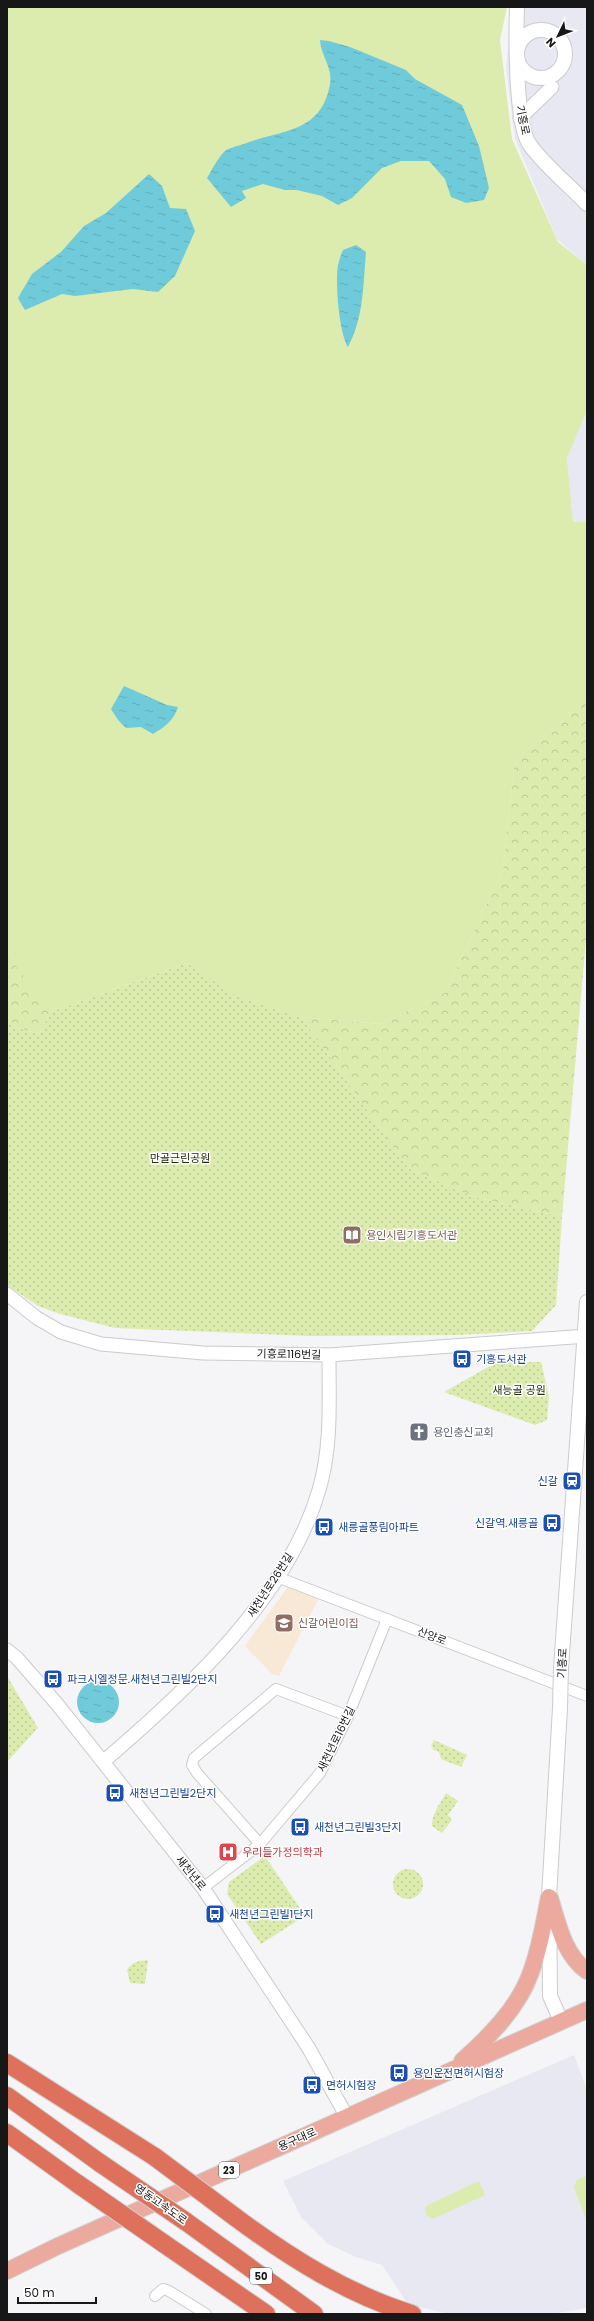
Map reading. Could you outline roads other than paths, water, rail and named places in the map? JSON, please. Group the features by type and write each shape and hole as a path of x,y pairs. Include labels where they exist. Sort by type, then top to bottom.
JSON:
{"highway":[{"path":"7,2063 156,2157 235,2217 310,2268 382,2305 412,2314"},
{"name":"영동고속도로","path":"7,2096 314,2314"},
{"name":"50","path":"7,2133 266,2314"}],"main road":[{"name":"기흥로","path":"517,7 517,57 520,118 529,144 587,204"},
{"name":"기흥로","path":"561,2021 550,1996 549,1897 561,1668 586,1336 587,1302"},
{"path":"549,1897 564,1943 578,1965 587,1971"},
{"path":"452,2070 477,2047 521,1994 531,1972 549,1897"},
{"name":"용구대로","path":"7,2271 54,2248 587,2010"}],"street":[{"path":"520,118 552,87"},
{"name":"기흥로116번길","path":"7,1294 37,1318 61,1332 101,1344 203,1353 329,1355 586,1336"},
{"name":"새천년로26번길","path":"104,1761 172,1703 250,1616 277,1577 305,1528 319,1489 329,1438 329,1355"},
{"name":"산양로","path":"277,1577 587,1696"},
{"name":"새천년로16번길","path":"203,1888 260,1844 320,1773 348,1716 387,1619"},
{"name":"새천년로","path":"7,1650 17,1658 104,1761 162,1838 203,1888 308,2047 347,2117"},
{"path":"260,1844 197,1773 192,1766 194,1758 276,1689 348,1716"},
{"path":"155,2296 163,2289 169,2291 206,2314"}],"water":[{"path":"320,40 350,47 406,70 415,79 462,105 479,146 489,188 484,200 466,203 451,197 445,179 429,161 401,161 382,168 352,198 338,205 322,196 297,190 285,190 263,184 242,191 246,198 231,207 207,178 224,152 233,147 286,132 298,127 309,121 318,112 325,100 330,84 330,73 322,51"},
{"path":"149,174 162,186 170,208 186,209 195,231 175,276 158,292 133,289 75,296 62,294 25,310 18,298 32,274 61,252 84,226 106,213"},
{"path":"356,245 366,252 360,312 348,347 340,319 337,294 337,273 338,263 343,250"},
{"path":"124,686 167,705 178,707 174,716 165,726 153,734 141,727 126,728 118,720 111,709"},
{"path":"98,1681 113,1687 119,1702 113,1717 98,1723 83,1717 77,1702 83,1687"}],"place":[{"name":"용인시립기흥도서관","path":"352,1235"},
{"name":"기흥도서관","path":"462,1359"},
{"name":"용인충신교회","path":"419,1432"},
{"name":"신갈","path":"572,1481"},
{"name":"신갈역.새릉골","path":"552,1523"},
{"name":"새릉골풍림아파트","path":"324,1527"},
{"name":"신갈어린이집","path":"284,1623"},
{"name":"파크시엘정문.새천년그린빌2단지","path":"53,1679"},
{"name":"새천년그린빌2단지","path":"115,1793"},
{"name":"새천년그린빌3단지","path":"300,1827"},
{"name":"우리들가정의학과","path":"228,1852"},
{"name":"새천년그린빌1단지","path":"215,1914"},
{"name":"용인운전면허시험장","path":"399,2073"},
{"name":"면허시험장","path":"312,2085"}],"park label":[{"name":"만골근린공원","path":"180,1158"},
{"name":"새능골 공원","path":"519,1390"}]}
